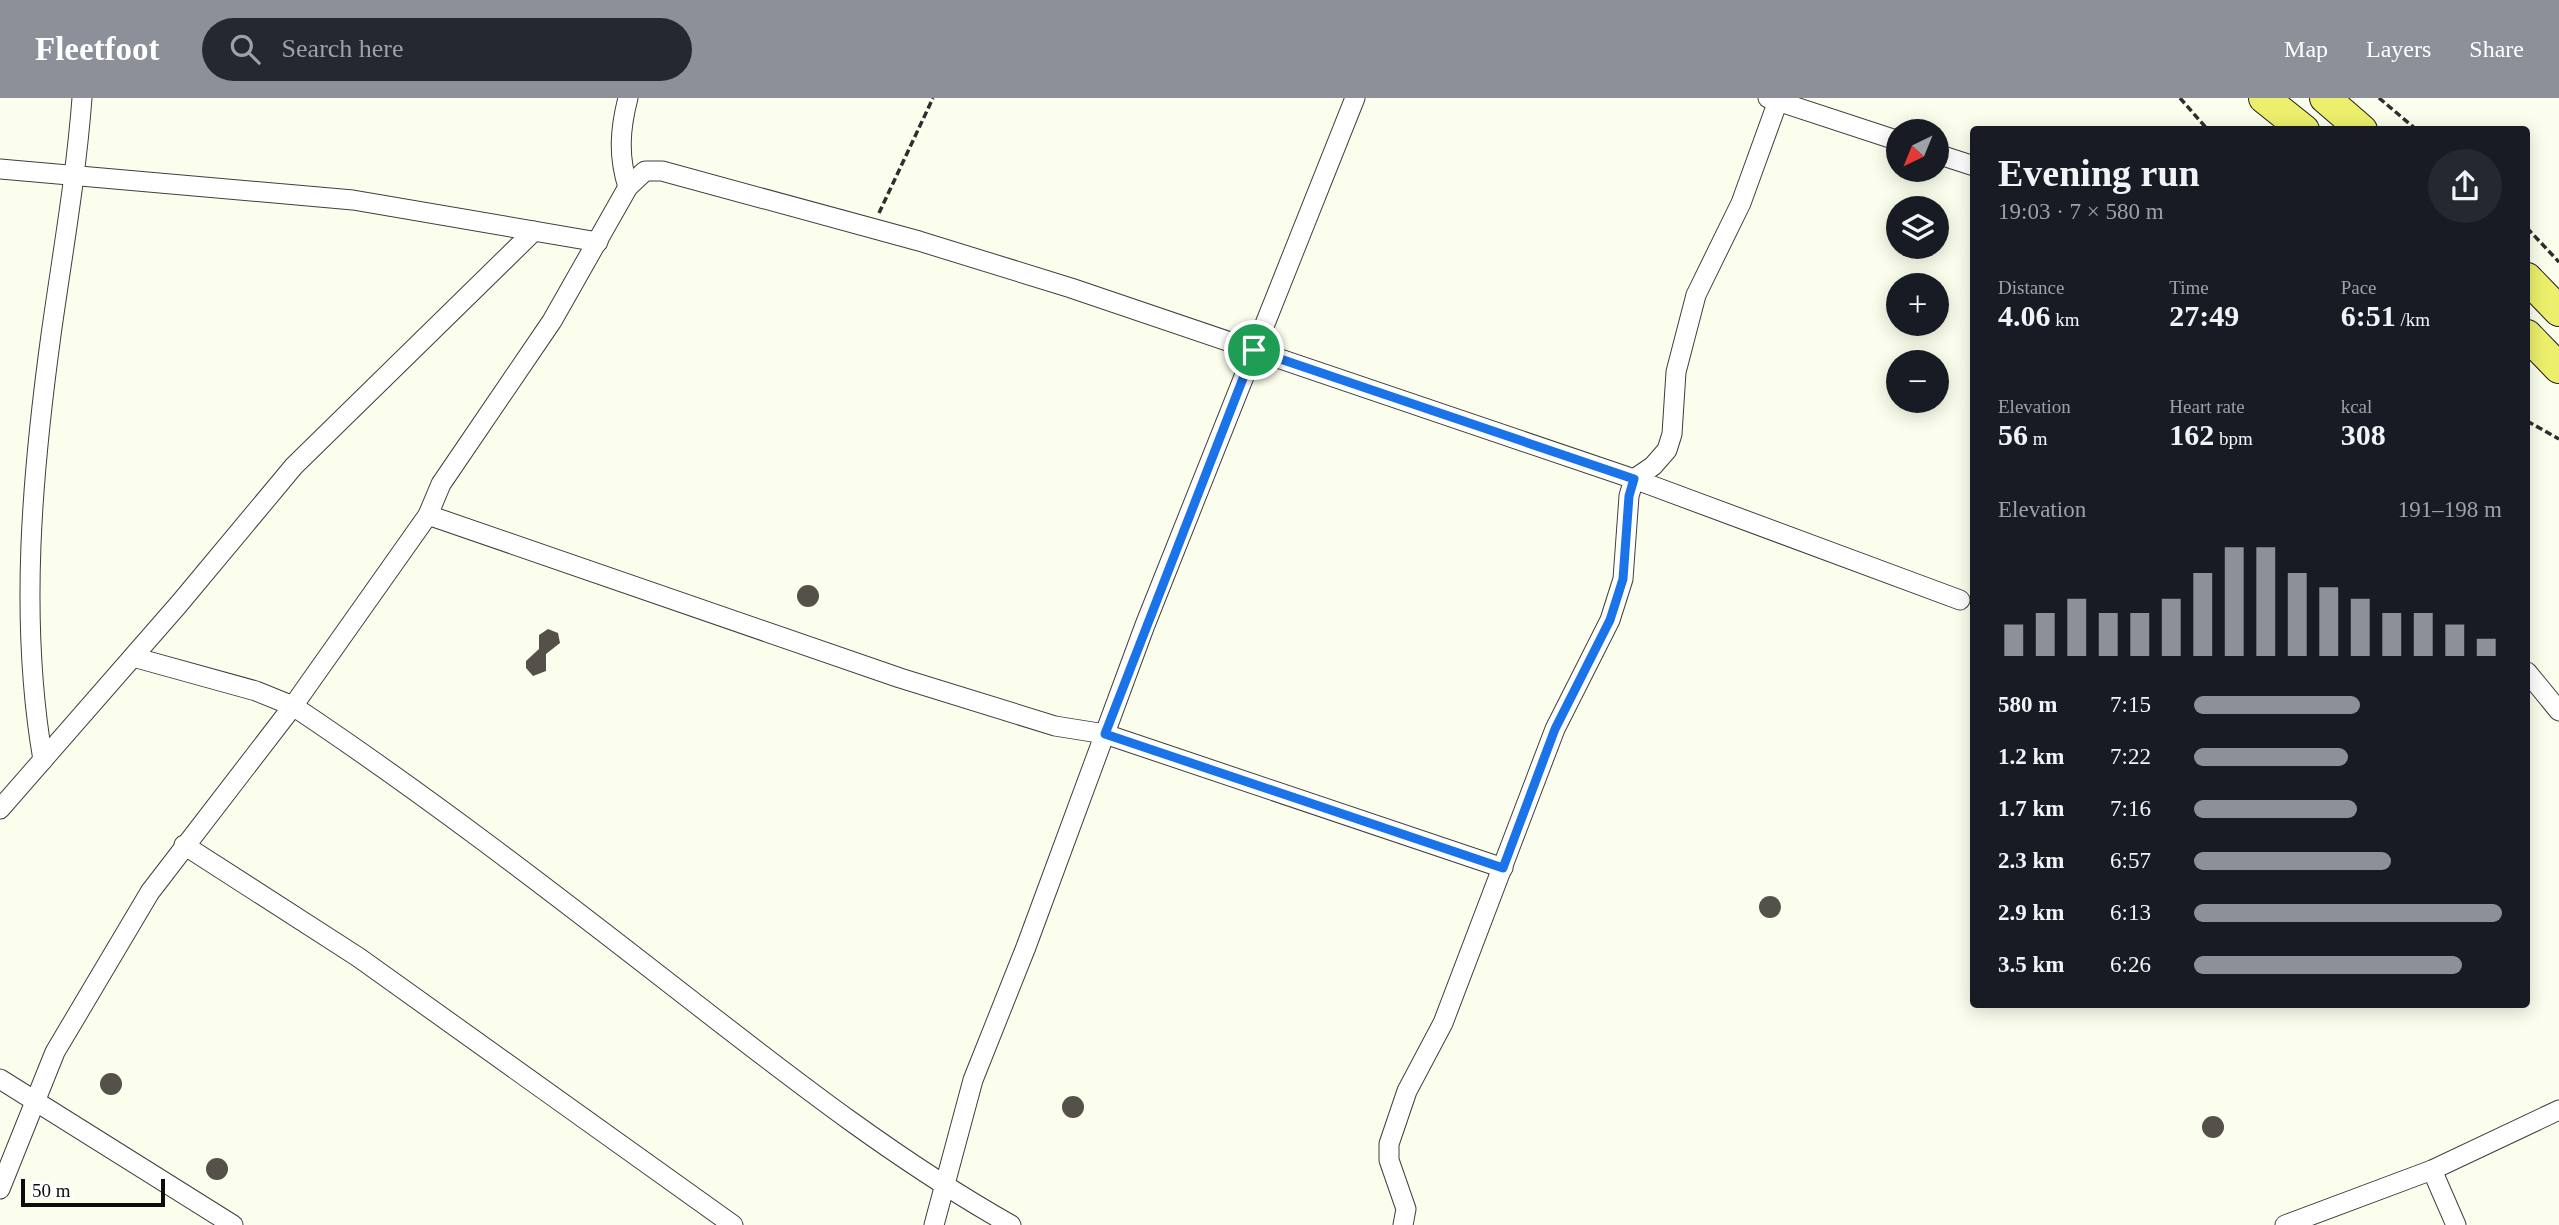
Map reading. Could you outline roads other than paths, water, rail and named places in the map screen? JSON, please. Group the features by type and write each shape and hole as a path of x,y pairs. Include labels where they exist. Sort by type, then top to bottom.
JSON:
{"main road":[{"path":"2264,98 2299,126"},
{"path":"2325,98 2357,126"},
{"path":"2530,281 2559,311"},
{"path":"2530,338 2559,368"}],"street":[{"path":"43,760 35,713 31,656 32,534 51,337 76,176 82,98"},
{"path":"628,98 621,125 620,151 628,187"},
{"path":"934,1225 942,1186 973,1080 1354,98"},
{"path":"1403,1225 1406,1209 1389,1160 1389,1144 1407,1091 1443,1023 1555,729 1610,620 1623,579 1629,496 1634,479 1654,466 1667,450 1672,434 1676,372 1696,295 1741,203 1773,100 1886,137"},
{"path":"1950,158 1970,165"},
{"path":"0,169 353,200 598,242"},
{"path":"0,1189 55,1052 150,892 293,706 428,515 441,484 552,321 628,187 645,171 662,171 873,229 1071,288 1634,479 1960,600"},
{"path":"0,809 294,466 534,231"},
{"path":"428,515 900,678 1055,726 1105,734 1503,868"},
{"path":"132,657 256,691 293,706 614,940 796,1081 942,1186 1011,1225"},
{"path":"2530,676 2559,711"},
{"path":"184,845 358,957 733,1225"},
{"path":"0,1079 233,1225"},
{"path":"2285,1225 2432,1170 2559,1110"},
{"path":"2432,1170 2456,1225"}]}
